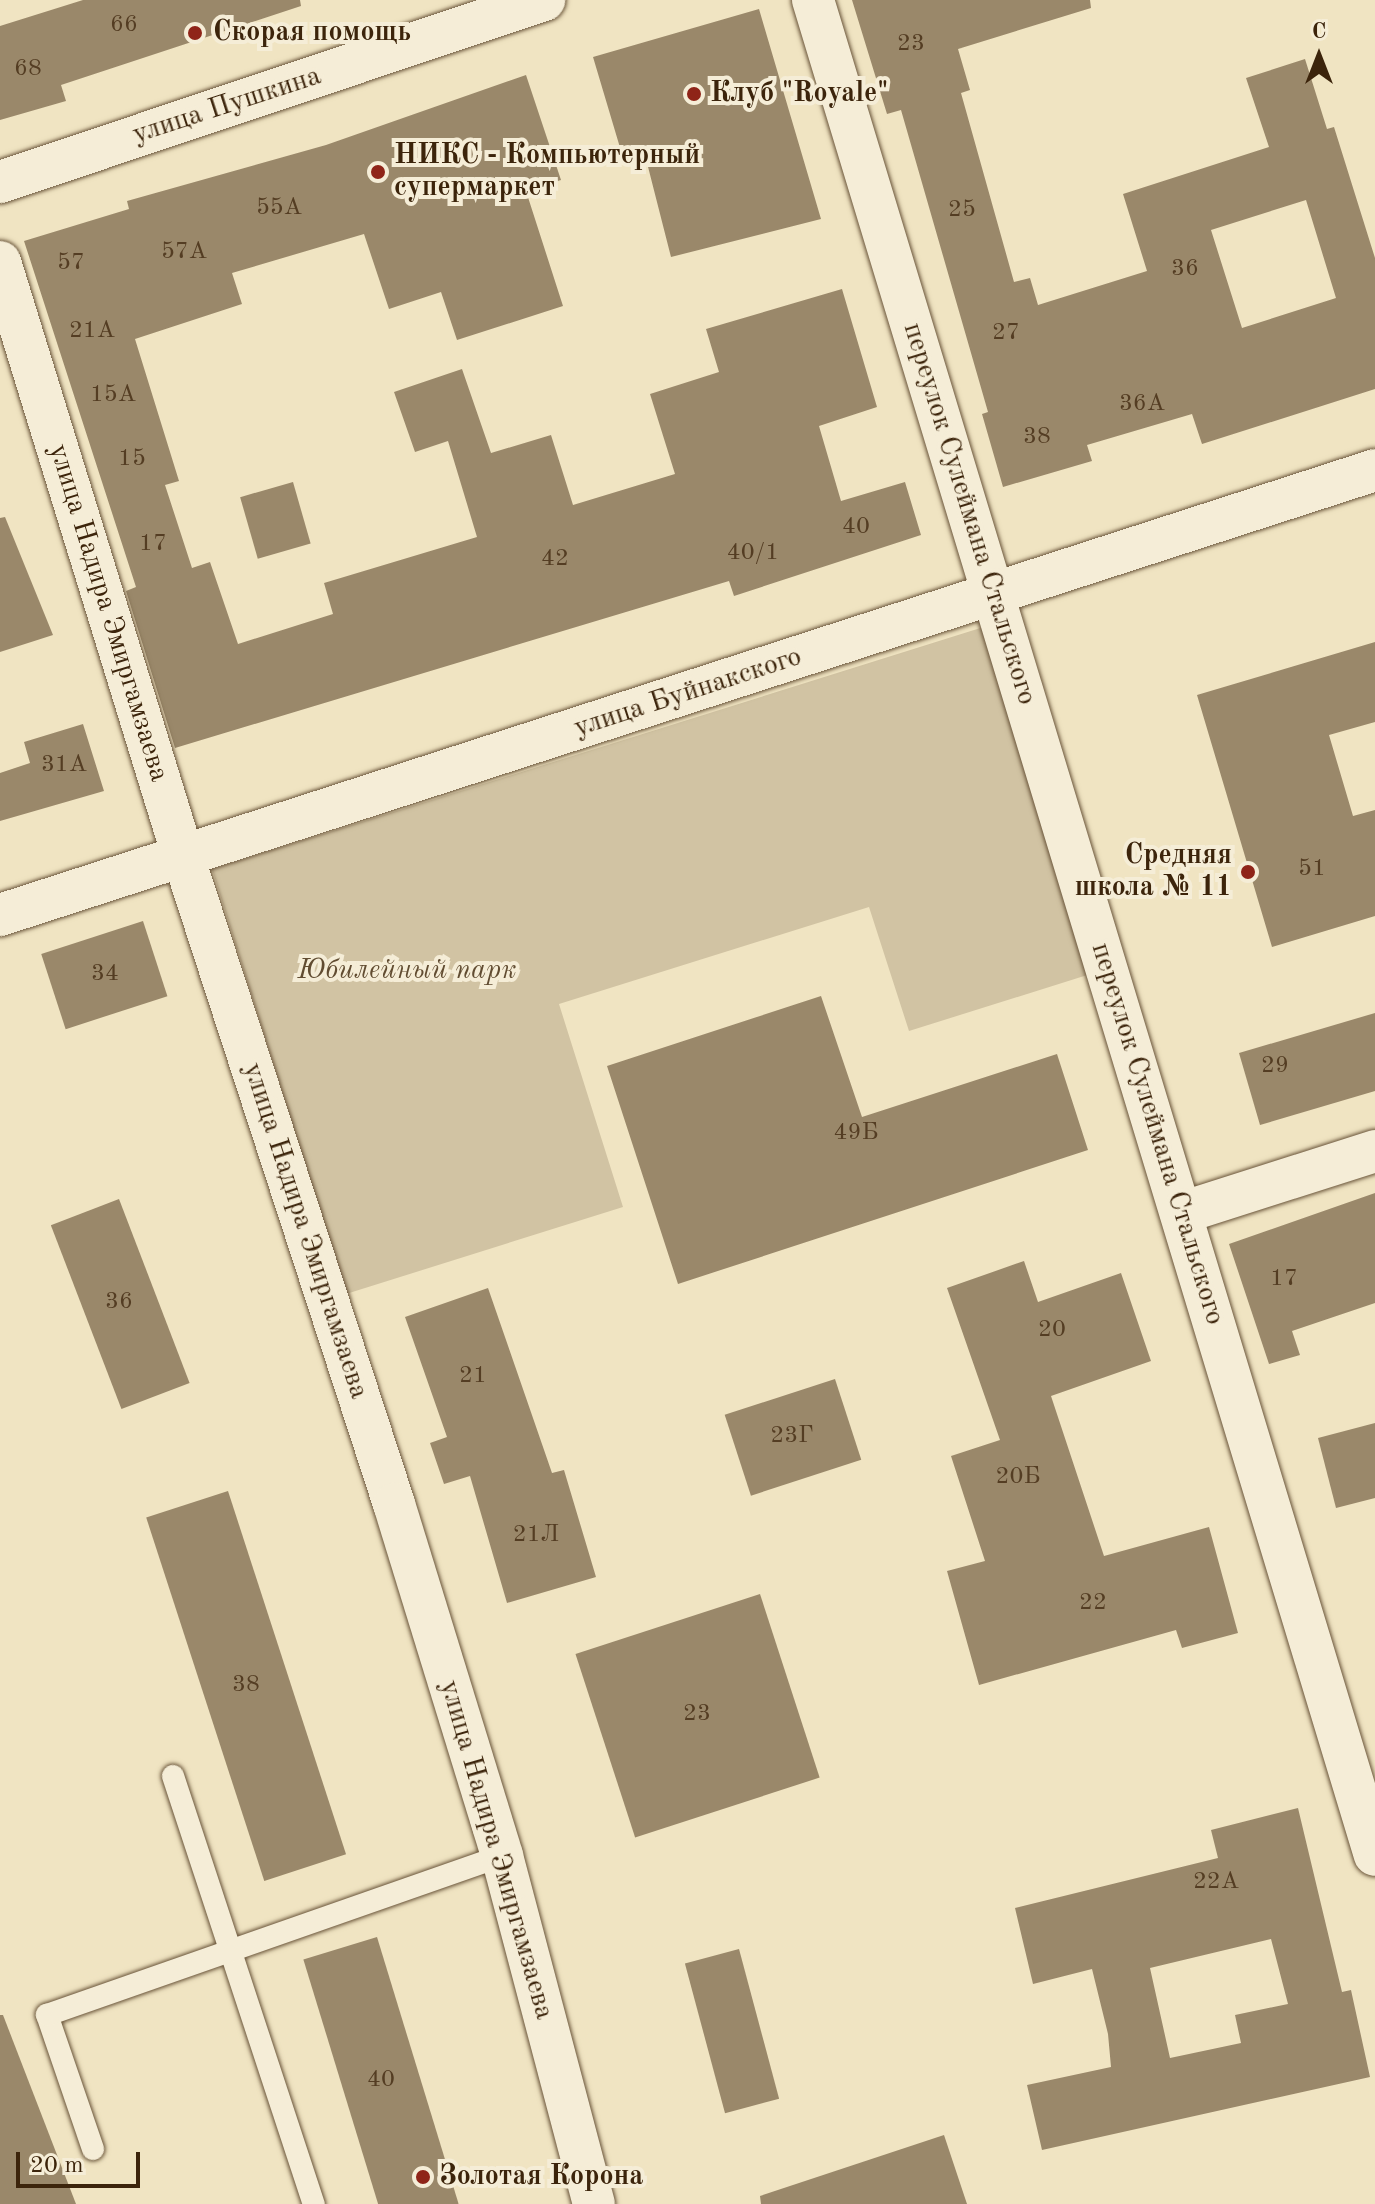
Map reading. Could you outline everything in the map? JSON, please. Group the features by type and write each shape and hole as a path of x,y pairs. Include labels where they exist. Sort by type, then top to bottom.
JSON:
{"street":[{"name":"улица Пушкина","path":"0,182 544,0"},
{"name":"переулок Сулеймана Стальского","path":"813,0 1375,1855"},
{"name":"улица Надира Эмиргамзаева","path":"0,262 183,856 389,1489 502,1856 594,2204"},
{"name":"улица Буйнакского","path":"0,915 1375,470"},
{"path":"1181,1213 1375,1151"}],"lane":[{"path":"173,1776 314,2204"},
{"path":"93,2149 47,2015 502,1856"}],"green space":[{"name":"Юбилейный парк","path":"990,625 1100,971 909,1031 869,907 559,1004 623,1207 346,1294 212,869"}],"building":[{"path":"83,0 300,0 301,6 61,85 66,101 0,120 0,26"},
{"path":"852,0 1090,0 1091,8 958,49 970,90 961,93 1014,282 1030,278 1038,305 1147,271 1123,194 1269,147 1246,78 1305,59 1327,129 1334,127 1375,258 1375,389 1202,444 1192,414 1087,445 1092,461 1003,487 982,414 988,412 901,110 887,114","holes":["1306,200 1336,298 1242,328 1211,230"]},
{"name":"Клуб \"Royale\"","path":"759,9 821,219 671,257 645,155 624,161 593,57"},
{"path":"526,75 561,180 526,191 563,306 457,340 441,292 389,309 364,234 232,273 242,304 135,339 179,481 165,485 192,568 210,562 238,644 333,614 324,583 477,537 448,441 415,452 394,392 462,369 491,453 551,435 573,505 675,474 650,394 719,372 706,329 842,289 877,407 819,426 841,501 905,482 921,535 734,596 729,581 175,748 126,591 136,587 24,241 129,209 127,201 326,145"},
{"path":"293,482 311,544 258,559 240,497"},
{"path":"5,517 53,635 0,652 0,518"},
{"path":"1375,642 1375,722 1329,735 1353,816 1375,810 1375,916 1272,947 1197,695"},
{"path":"83,724 104,791 0,821 0,773 30,763 24,742"},
{"path":"143,921 167,996 66,1029 41,954"},
{"path":"821,996 862,1117 1057,1054 1088,1150 678,1284 607,1066"},
{"path":"1375,1013 1375,1091 1260,1125 1239,1053"},
{"path":"1375,1193 1375,1303 1292,1331 1300,1355 1269,1364 1229,1244"},
{"path":"119,1199 190,1383 121,1409 51,1225"},
{"path":"1024,1261 1038,1302 1121,1273 1151,1361 1051,1396 1104,1556 1209,1527 1238,1633 1182,1648 1176,1630 979,1685 947,1571 985,1561 951,1456 1000,1440 947,1288"},
{"path":"488,1288 552,1473 564,1470 596,1577 507,1603 470,1476 444,1484 430,1443 447,1437 405,1317"},
{"path":"835,1379 861,1460 751,1496 725,1415"},
{"path":"1375,1423 1375,1498 1336,1508 1318,1438"},
{"path":"228,1491 346,1854 264,1881 146,1518"},
{"path":"760,1594 820,1778 635,1838 575,1654"},
{"path":"1298,1808 1342,1992 1351,1990 1370,2077 1042,2150 1027,2085 1111,2067 1108,2034 1092,1969 1033,1984 1015,1908 1218,1858 1211,1830","holes":["1271,1939 1288,2004 1235,2015 1241,2043 1170,2058 1150,1968"]},
{"path":"377,1937 459,2204 378,2204 303,1960"},
{"path":"739,1949 779,2099 725,2113 685,1963"},
{"path":"0,2015 3,2015 76,2204 0,2204"},
{"path":"944,2135 967,2204 761,2204 760,2196"}],"place":[{"name":"Скорая помощь","path":"195,33"},
{"name":"Клуб \"Royale\"","path":"694,94"},
{"name":"НИКС - Компьютерный супермаркет","path":"378,172"},
{"name":"Средняя школа № 11","path":"1248,872"},
{"name":"Золотая Корона","path":"423,2177"}]}
